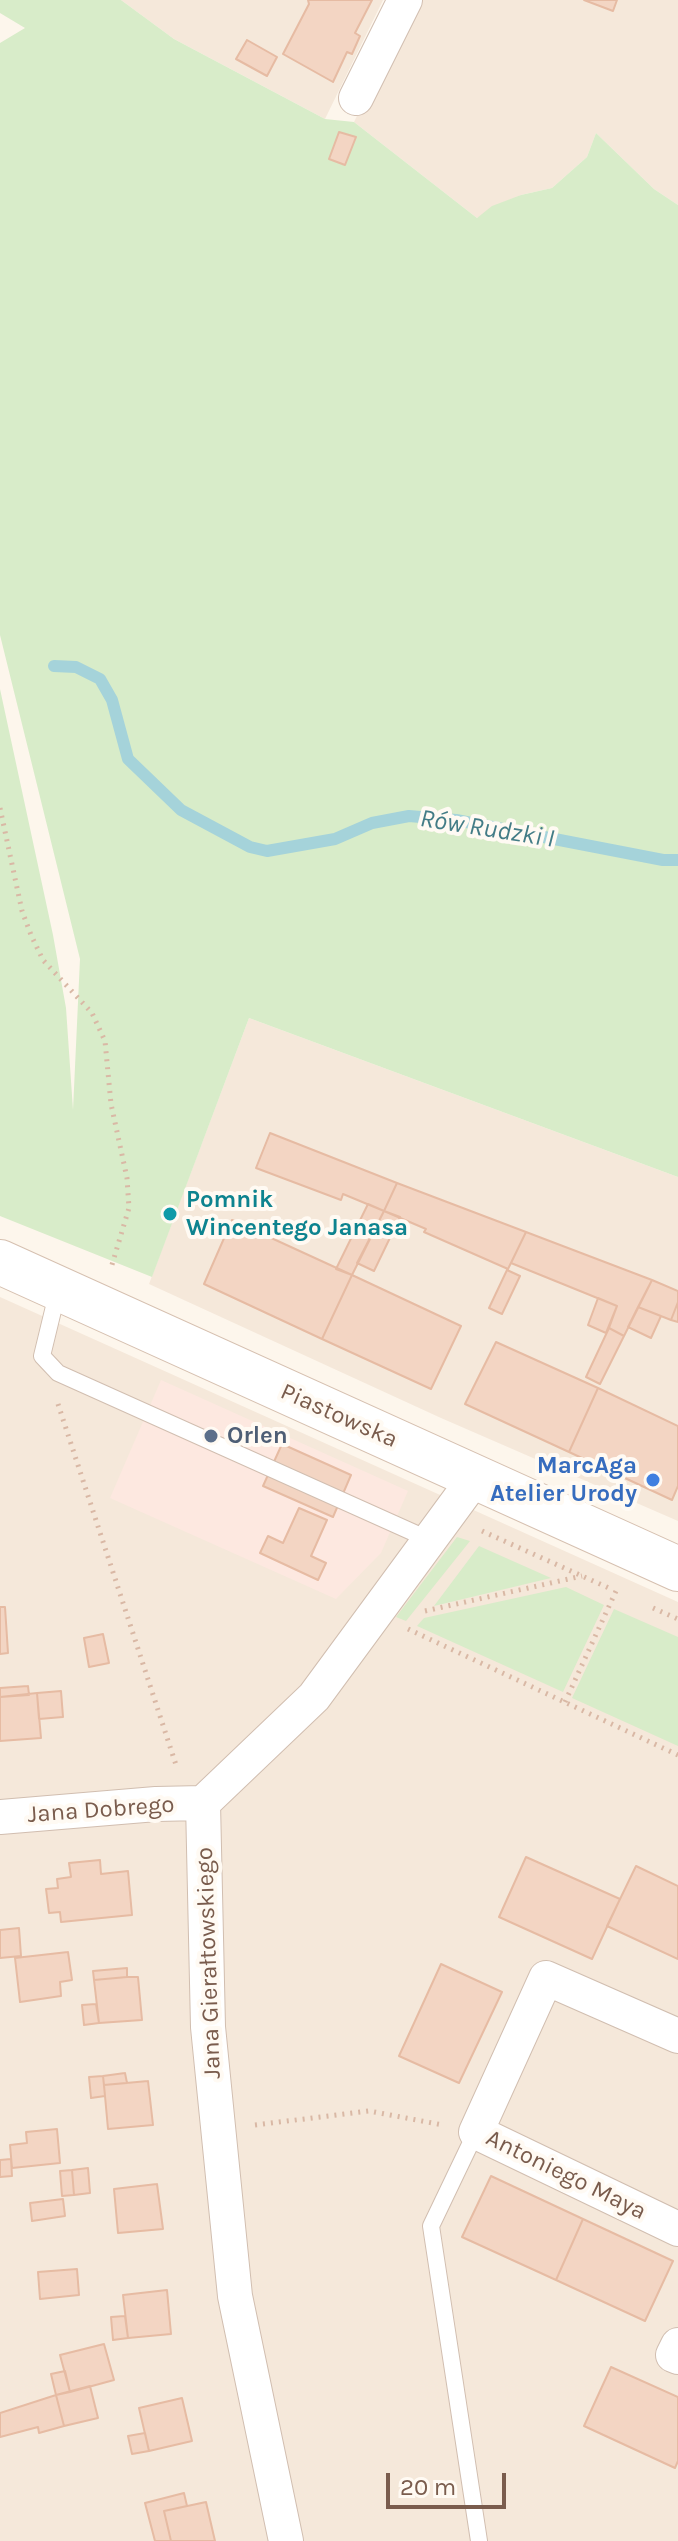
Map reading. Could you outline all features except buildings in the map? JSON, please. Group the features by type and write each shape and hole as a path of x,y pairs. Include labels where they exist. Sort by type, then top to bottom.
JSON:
{"street":[{"path":"356,98 405,0"},
{"name":"Piastowska","path":"0,1262 678,1569"},
{"path":"203,1803 314,1697 475,1478"},
{"name":"Jana Dobrego","path":"0,1817 203,1803"},
{"name":"Jana Gierałtowskiego","path":"203,1803 208,2027 235,2296 286,2541"},
{"name":"Antoniego Maya","path":"678,2036 546,1978 476,2132 678,2229"},
{"path":"678,2345 673,2355 678,2357"}],"lane":[{"path":"58,1289 42,1356 58,1373 430,1540"},
{"path":"476,2132 431,2226 479,2541"}],"path":[{"path":"0,808 22,911 31,935 43,960 92,1013 105,1041 111,1104 127,1178 129,1208 111,1268"},
{"path":"42,1356 179,1776 203,1803"},
{"path":"420,1612 582,1576"},
{"path":"565,1702 616,1591"},
{"path":"407,1629 678,1755"},
{"path":"295,2120 369,2111 476,2132"}],"shaded area":[{"path":"121,0 383,0 325,119 174,39"},
{"path":"414,0 678,0 678,205 654,189 596,133 587,157 552,188 521,195 477,218 354,122"},
{"path":"249,1018 678,1177 678,1521 441,1418 149,1284"},
{"path":"0,1297 678,1602 678,2541 0,2541"},
{"name":"Orlen","path":"161,1380 408,1491 381,1553 336,1599 110,1498"}],"green space":[{"path":"0,0 121,0 174,39 325,119 354,122 477,218 492,206 552,188 587,157 596,133 654,189 678,205 678,1177 249,1018 152,1277 0,1216 0,689 66,1008 73,1110 80,959 0,635 0,43 25,28 0,13"},
{"path":"457,1537 470,1541 406,1621 396,1617"},
{"path":"479,1546 551,1578 434,1606"},
{"path":"566,1587 604,1605 563,1692 417,1626 424,1618"},
{"path":"614,1609 678,1637 678,1746 572,1698"}],"waterway":[{"name":"Rów Rudzki I","path":"54,666 76,667 100,679 112,700 128,759 181,810 250,847 267,851 335,839 372,823 409,816 456,820 663,860 678,860"}],"place":[{"name":"Pomnik Wincentego Janasa","path":"170,1214"},
{"name":"Orlen","path":"211,1436"},
{"name":"MarcAga Atelier Urody","path":"653,1480"}]}
